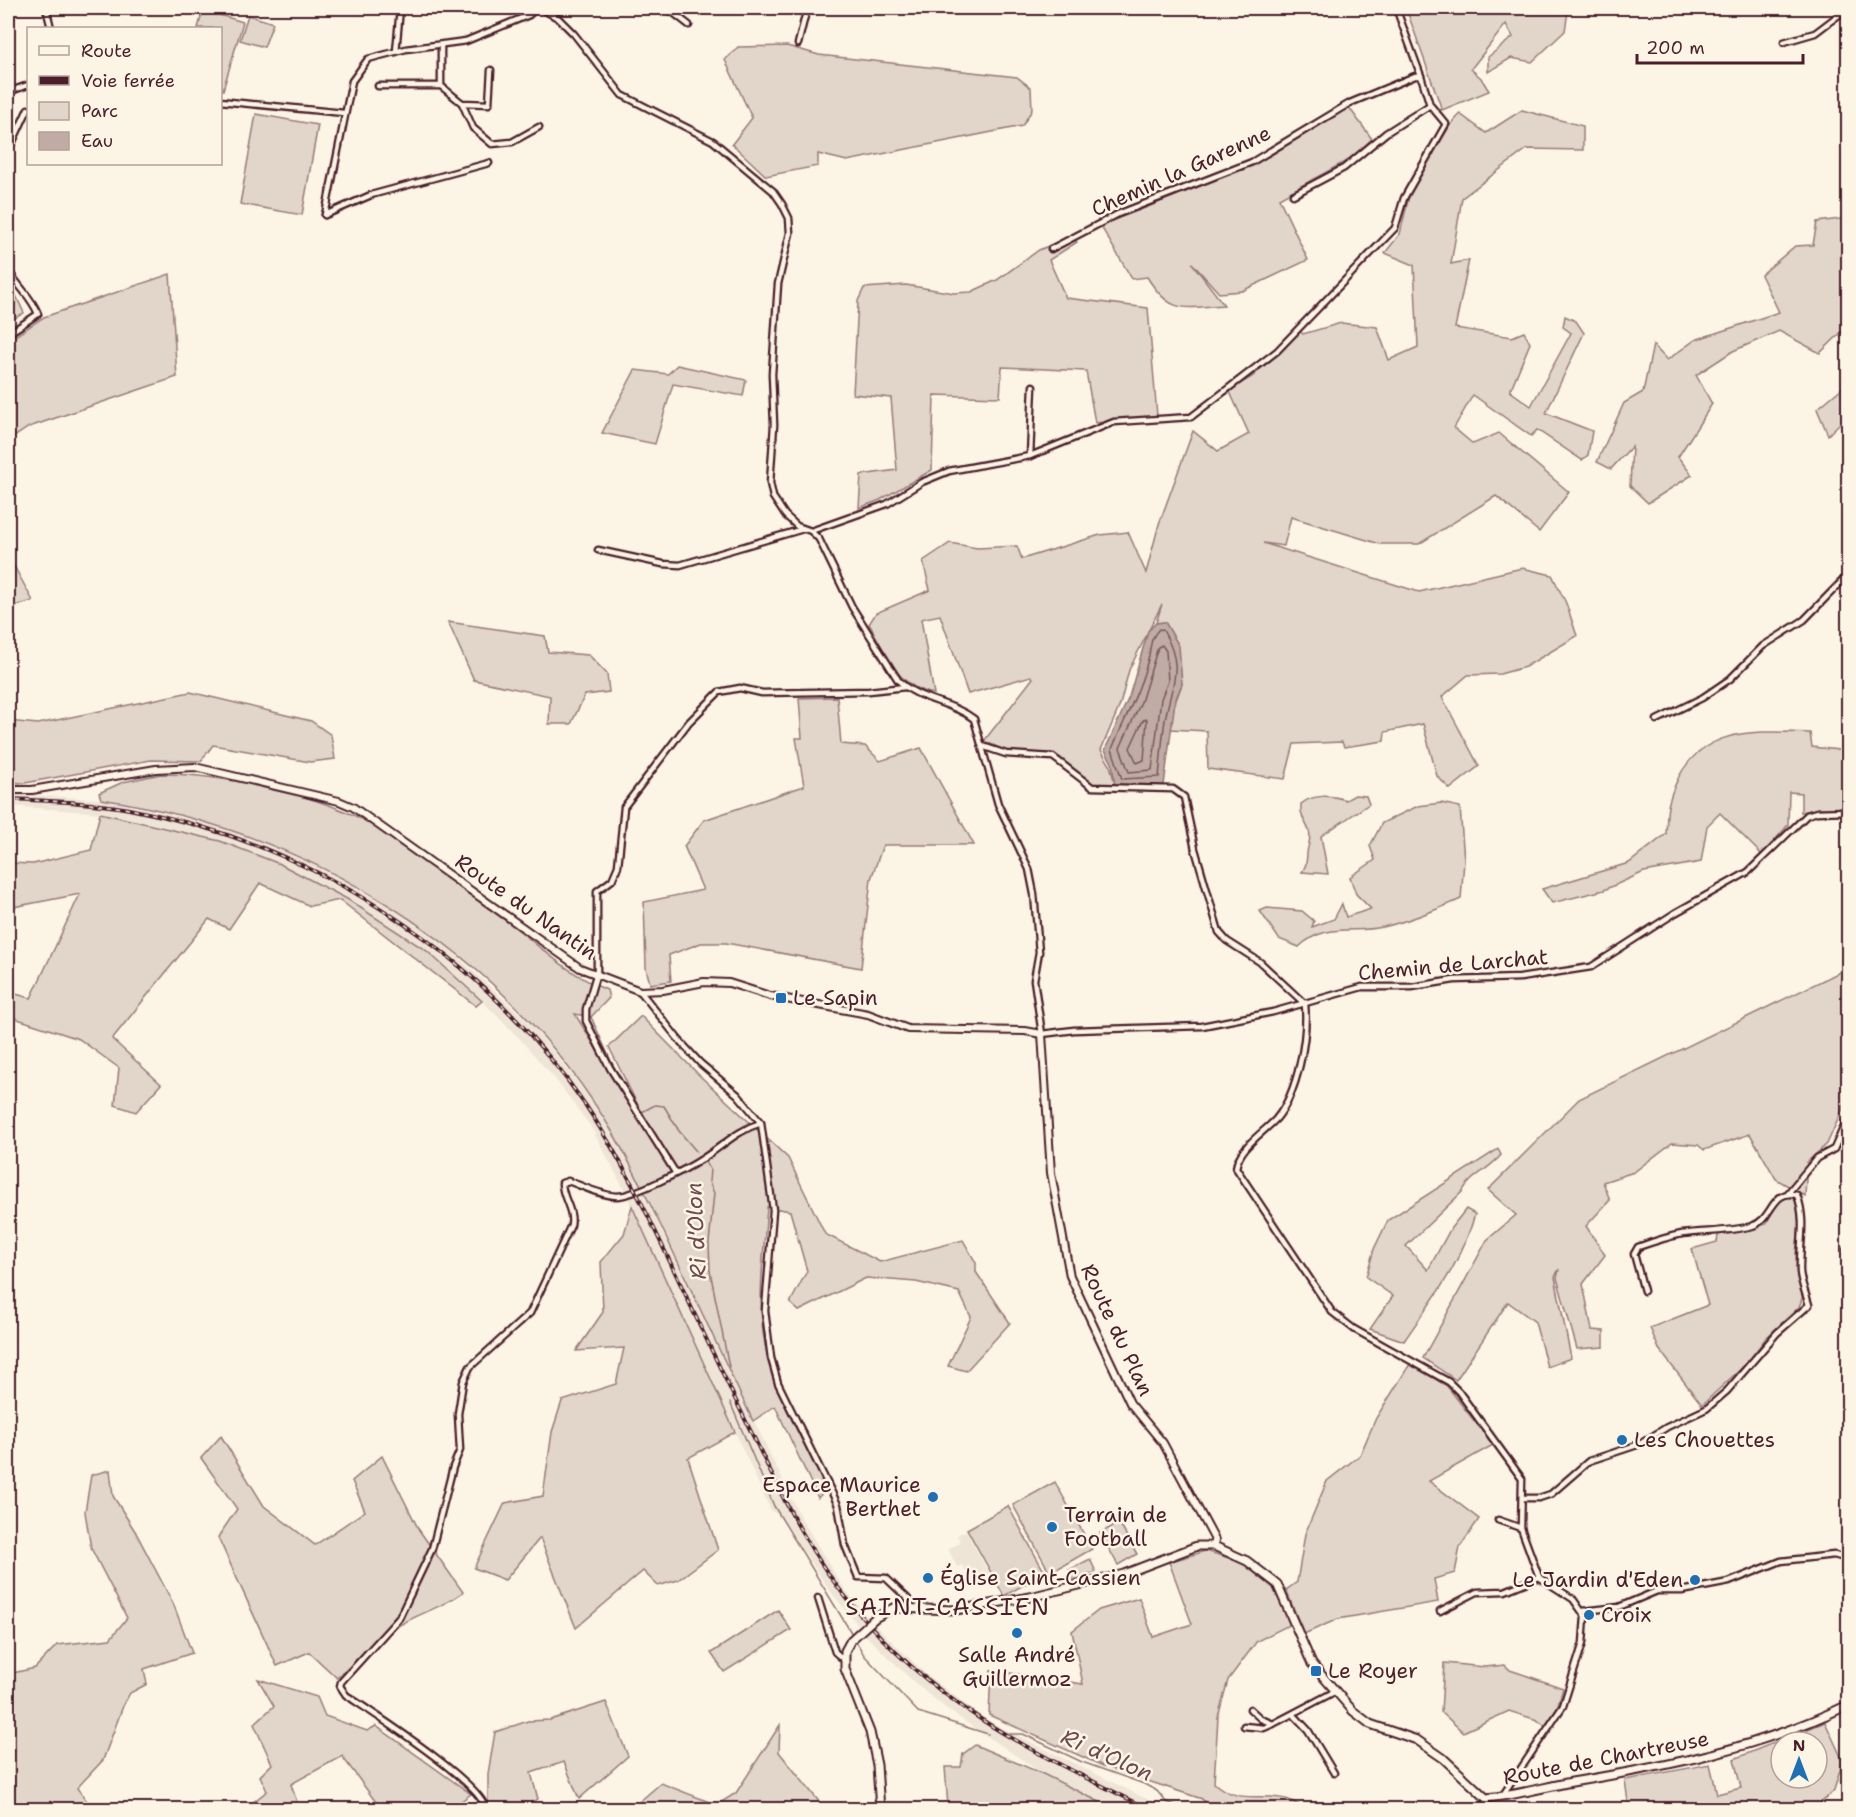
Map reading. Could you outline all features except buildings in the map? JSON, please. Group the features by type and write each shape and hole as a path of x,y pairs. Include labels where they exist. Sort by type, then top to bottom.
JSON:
{"main road":[{"path":"880,1809 877,1765 870,1731 845,1669 844,1660 851,1640 875,1618 893,1608 956,1610 1030,1597 1124,1574 1197,1546 1214,1546"},
{"name":"Route de Chartreuse","path":"1214,1546 1247,1561 1277,1584 1287,1601 1307,1654 1334,1692 1370,1724 1417,1740 1430,1748 1486,1800 1644,1770 1740,1748 1785,1733 1848,1705"}],"street":[{"path":"46,8 51,27"},
{"path":"396,52 400,8"},
{"path":"489,163 371,195 325,215 344,113 357,71 368,59 396,52 466,41 529,15 538,8 558,18 574,34 622,95 713,141 773,191 789,218 790,233 780,269 772,374 774,425 770,483 778,505 803,529 811,531 819,539 859,618 905,687"},
{"path":"668,8 689,25"},
{"path":"798,44 807,8"},
{"path":"811,531 887,504 922,482 949,471 1030,456 1114,422 1191,417 1258,368 1395,228 1404,198 1446,124 1430,105 1396,8"},
{"path":"1784,42 1815,33 1848,8"},
{"path":"441,45 441,86"},
{"path":"462,104 489,104 490,70"},
{"name":"Chemin la Garenne","path":"1051,249 1119,214 1252,162 1350,102 1421,76"},
{"path":"8,92 27,85"},
{"path":"378,86 441,86 462,104 472,128 492,144 512,142 539,127"},
{"path":"222,102 344,113"},
{"path":"1293,195 1344,168 1386,133 1430,105"},
{"path":"8,152 27,111"},
{"path":"8,269 15,283 34,303 38,314 8,334"},
{"path":"1030,456 1033,386"},
{"path":"598,550 663,564 680,565 803,529"},
{"path":"1657,720 1701,698 1730,679 1763,646 1804,620 1848,576"},
{"path":"675,1172 610,1068 586,1021 586,1009 596,975 596,897 597,891 612,880 618,866 624,807 710,698 729,689 762,693 869,691 905,687 947,703 974,719 998,804 1029,869 1034,894 1039,952 1034,980 1042,1034"},
{"path":"982,746 1006,754 1053,757 1092,788 1173,789 1185,797 1195,849 1219,932 1227,941 1260,962 1305,1005 1299,1064 1293,1089 1277,1117 1237,1158 1236,1168 1332,1312 1354,1329 1449,1382 1516,1468 1522,1479 1521,1528 1539,1577 1573,1599 1585,1616 1583,1643 1563,1706 1503,1795"},
{"name":"Route du Nantin","path":"8,790 32,790 156,769 195,767 339,801 353,807 580,968 640,991 720,982 770,996 868,1014 908,1029 1025,1031 1042,1034"},
{"name":"Chemin de Larchat","path":"1042,1034 1074,1030 1202,1026 1233,1022 1305,1005 1362,987 1412,987 1454,980 1520,978 1591,967 1675,913 1748,872 1807,814 1848,812"},
{"path":"640,991 700,1063 738,1095 761,1123 773,1210 765,1311 771,1358 778,1383 838,1505 845,1545 858,1577 886,1578 908,1599 912,1608"},
{"name":"Route du Plan","path":"1042,1034 1051,1173 1070,1276 1130,1403 1163,1443 1215,1540 1214,1546"},
{"path":"1644,1291 1634,1254 1638,1247 1681,1235 1753,1226 1766,1218 1777,1198 1788,1193 1817,1158 1834,1149 1848,1116"},
{"path":"486,1809 486,1803 469,1784 346,1695 340,1686 341,1682 399,1618 432,1549 453,1467 460,1450 458,1414 463,1382 473,1363 530,1313 571,1225 572,1217 562,1190 562,1182 568,1181 618,1196 651,1185 702,1160 738,1132 761,1123"},
{"path":"1523,1497 1539,1498 1551,1494 1589,1461 1640,1444 1658,1436 1667,1427 1706,1409 1727,1390 1777,1333 1809,1305 1800,1274 1801,1205 1797,1195 1788,1193"},
{"path":"1498,1520 1521,1528"},
{"path":"1583,1611 1619,1607 1657,1591 1682,1591 1729,1582 1781,1561 1837,1555 1848,1559"},
{"path":"1440,1611 1477,1592 1505,1591 1539,1577"},
{"path":"818,1598 836,1652 844,1660"},
{"path":"1244,1726 1264,1728 1294,1715 1334,1692"},
{"path":"1250,1709 1261,1719 1273,1724"},
{"path":"1294,1715 1318,1745 1334,1773"},
{"path":"1474,1809 1486,1800 1490,1809"}],"shaded area":[{"path":"8,794 100,799 208,823 297,854 400,911 442,942 534,1027 590,1098 613,1133 640,1185 625,1191 591,1127 556,1080 482,1001 427,951 347,899 280,864 220,841 100,813 8,806"},
{"path":"643,1192 801,1518 843,1587 867,1617 858,1625 830,1591 779,1515 771,1511 628,1199"},
{"path":"966,1531 989,1573 972,1583 962,1565 957,1567 948,1549 960,1543 957,1535"},
{"path":"875,1625 928,1676 988,1721 1167,1809 1114,1809 1043,1774 948,1710 918,1686 864,1634"}],"green space":[{"path":"1406,8 1535,8 1568,11 1565,31 1532,62 1511,58 1488,72 1488,57 1513,37 1506,24 1471,69 1481,78 1489,91 1442,110"},
{"path":"203,10 243,22 223,90 222,27 198,27"},
{"path":"248,15 273,23 264,47 240,40"},
{"path":"787,46 819,55 1017,77 1031,88 1032,110 1022,126 847,161 818,154 818,166 766,176 732,144 752,118 725,60 738,47"},
{"path":"1348,106 1372,139 1350,159 1279,198 1308,260 1242,291 1219,293 1192,263 1224,305 1179,306 1163,298 1147,277 1132,279 1100,225 1165,200 1259,159"},
{"path":"1522,110 1583,126 1583,150 1527,149 1462,198 1451,264 1469,260 1455,328 1512,337 1524,332 1530,343 1510,391 1531,406 1571,333 1563,327 1565,316 1576,321 1584,333 1546,413 1592,431 1588,455 1582,460 1537,430 1531,436 1473,395 1454,428 1473,444 1499,433 1569,492 1539,532 1496,496 1419,544 1380,544 1291,517 1284,546 1263,543 1419,592 1522,568 1552,575 1566,603 1577,636 1525,667 1500,674 1468,675 1442,697 1479,766 1450,789 1437,776 1423,724 1385,732 1384,741 1344,747 1342,742 1294,744 1285,779 1208,769 1207,731 1170,729 1174,706 1182,684 1165,622 1156,623 1162,604 1129,670 1120,705 1101,750 1110,765 1115,784 1094,785 1059,757 1006,751 984,741 1033,678 1031,676 968,694 940,615 921,619 934,694 921,690 901,677 869,624 876,613 930,590 923,561 950,543 977,548 1017,546 1022,559 1100,535 1128,532 1146,573 1159,524 1193,431 1218,451 1249,434 1229,390 1252,377 1300,331 1303,334 1341,323 1377,327 1389,360 1418,347 1414,265 1385,253 1400,234 1410,192 1449,127 1460,114 1486,133"},
{"path":"256,114 318,125 302,215 240,204"},
{"path":"1848,218 1848,326 1820,353 1779,331 1733,351 1696,375 1712,404 1678,457 1692,475 1648,503 1630,486 1632,446 1611,469 1597,462 1624,403 1643,392 1653,345 1667,360 1695,340 1779,312 1761,275 1795,246 1813,245 1817,222"},
{"path":"1071,236 1077,242 1049,260 1066,298 1148,308 1157,416 1095,423 1086,371 1002,367 1000,397 934,395 932,470 880,500 859,508 861,475 897,470 891,398 853,394 858,301 864,288 906,285 954,293 971,292 997,280 1039,250"},
{"path":"170,274 177,377 29,427 8,441 8,341 44,317"},
{"path":"8,278 24,313 8,322"},
{"path":"677,365 746,380 743,396 673,384 655,444 602,433 635,370 668,374"},
{"path":"1848,383 1848,415 1828,435 1817,409"},
{"path":"8,555 33,601 8,608"},
{"path":"448,622 545,636 548,652 589,655 607,674 609,692 585,695 571,724 549,724 550,696 474,680"},
{"path":"190,692 311,721 331,735 335,759 310,762 213,745 201,761 151,760 25,783 8,782 8,721 38,724"},
{"path":"837,697 841,744 865,746 880,761 921,748 974,845 883,845 871,879 861,968 726,943 701,943 669,955 671,981 650,984 646,968 644,902 703,890 684,846 704,820 804,786 796,738 802,738 799,698"},
{"path":"1810,733 1812,747 1848,751 1848,809 1820,808 1801,812 1801,793 1789,792 1788,825 1762,855 1720,813 1707,826 1701,862 1644,872 1604,890 1552,903 1542,889 1629,863 1666,834 1668,806 1678,778 1691,760 1705,747 1742,734"},
{"path":"161,774 213,778 272,788 329,805 376,827 427,862 568,969 607,990 609,998 591,1017 575,1014 668,1166 609,1047 641,1016 700,1076 788,1158 825,1234 880,1262 963,1240 976,1263 976,1272 1010,1323 966,1371 948,1366 971,1317 959,1292 916,1282 866,1278 799,1311 790,1303 807,1271 790,1211 767,1207 761,1302 764,1340 779,1392 827,1488 818,1498 775,1406 753,1421 661,1226 613,1133 568,1067 516,1007 458,954 394,909 326,870 254,839 178,815 101,799 99,793 123,782"},
{"path":"1355,795 1366,796 1369,804 1321,836 1328,874 1302,872 1306,863 1310,837 1302,815 1301,804 1316,797 1329,796 1346,800"},
{"path":"1441,803 1460,807 1464,861 1461,899 1403,922 1383,927 1319,934 1299,947 1279,939 1260,911 1267,908 1302,911 1314,921 1312,927 1334,919 1342,904 1346,917 1371,909 1356,894 1350,877 1375,860 1370,846 1382,823 1418,806"},
{"path":"100,813 220,841 280,864 347,899 427,951 482,1001 476,1006 340,900 310,906 260,883 229,929 209,919 112,1039 161,1084 136,1112 115,1105 119,1068 79,1039 8,1016 8,992 31,998 80,894 8,908 8,863 33,864 91,850"},
{"path":"1848,968 1848,1097 1827,1144 1807,1162 1805,1196 1776,1179 1750,1134 1704,1150 1698,1145 1672,1143 1634,1172 1603,1182 1610,1200 1586,1226 1605,1255 1583,1284 1592,1330 1604,1331 1604,1347 1577,1349 1557,1278 1559,1269 1555,1277 1571,1358 1547,1367 1535,1322 1508,1302 1456,1380 1423,1358 1487,1240 1516,1215 1488,1190 1579,1099"},
{"path":"1498,1149 1501,1155 1470,1181 1462,1192 1406,1246 1428,1270 1451,1228 1466,1209 1475,1214 1454,1265 1404,1341 1370,1329 1393,1296 1366,1277 1374,1249 1388,1220"},
{"path":"1790,1196 1797,1202 1799,1226 1796,1254 1803,1296 1799,1307 1765,1339 1748,1362 1702,1405 1659,1349 1650,1328 1708,1305 1692,1249 1717,1242 1718,1235 1766,1224 1778,1202"},
{"path":"632,1206 735,1432 688,1458 718,1550 678,1580 658,1586 643,1571 576,1628 540,1538 505,1580 474,1568 505,1503 543,1496 552,1432 562,1401 616,1384 624,1348 576,1351 603,1312 601,1262 624,1234"},
{"path":"1410,1364 1447,1386 1493,1445 1429,1481 1479,1519 1460,1547 1455,1573 1434,1579 1438,1602 1338,1619 1304,1634 1286,1590 1297,1582 1305,1534 1327,1481 1360,1455 1376,1418"},
{"path":"221,1436 264,1506 315,1545 365,1511 352,1481 382,1456 419,1530 463,1592 399,1625 371,1646 337,1678 309,1652 277,1666 218,1537 237,1509 201,1458"},
{"path":"110,1470 113,1496 135,1531 173,1603 192,1653 144,1669 147,1684 130,1693 103,1760 77,1788 93,1809 8,1809 8,1674 35,1668 57,1645 110,1639 127,1618 91,1548 85,1512 91,1475"},
{"name":"Terrain de Football","path":"1055,1482 1092,1549 1050,1573 1013,1505"},
{"name":"Terrain de Football","path":"1008,1506 1045,1573 1004,1596 967,1529"},
{"path":"1119,1523 1137,1554 1118,1565 1100,1533"},
{"path":"1205,1551 1240,1561 1273,1588 1291,1624 1257,1641 1228,1680 1218,1717 1214,1783 1232,1794 1286,1799 1307,1809 1211,1809 1202,1799 1103,1766 989,1715 991,1670 1083,1684 1072,1631 1099,1610 1139,1598 1153,1637 1192,1624 1169,1562"},
{"path":"1090,1559 1096,1572 1073,1580 1069,1570"},
{"path":"778,1610 791,1630 724,1672 711,1653"},
{"path":"1444,1663 1485,1667 1505,1665 1510,1670 1563,1688 1557,1709 1545,1726 1537,1720 1509,1711 1463,1732 1441,1712"},
{"path":"258,1679 317,1697 325,1716 367,1731 376,1726 471,1794 450,1809 381,1809 342,1756 291,1784 299,1809 254,1809 251,1804 267,1791 260,1776 272,1764 254,1724 274,1706"},
{"path":"606,1702 628,1756 579,1799 564,1762 531,1773 538,1799 520,1809 488,1809 488,1774 495,1732 528,1721 550,1720"},
{"path":"1825,1722 1829,1730 1805,1730"},
{"path":"780,1725 779,1752 825,1809 631,1809 661,1783 717,1805 736,1793"},
{"path":"1829,1731 1843,1761 1834,1790 1815,1809 1629,1809 1625,1780 1710,1764 1717,1794 1741,1788 1734,1759 1769,1745 1769,1790 1829,1790"},
{"path":"975,1745 1043,1774 1114,1809 942,1809 948,1807 945,1767 961,1767 963,1754"}],"water":[{"path":"1165,622 1179,646 1182,684 1175,701 1164,785 1115,786 1112,763 1105,750 1129,697 1148,631 1156,623"}],"waterway":[{"name":"Ri d'Olon","path":"591,1017 611,1061 640,1113 655,1105 664,1106 679,1131 696,1151"},
{"name":"Ri d'Olon","path":"706,1164 710,1169 709,1182 714,1193 709,1243 710,1271 729,1367"},
{"name":"Ri d'Olon","path":"730,1402 774,1506 852,1634"},
{"name":"Ri d'Olon","path":"856,1641 864,1655 918,1712 988,1734"},
{"name":"Ri d'Olon","path":"1009,1734 1023,1734 1082,1762 1144,1784 1157,1791 1166,1802 1190,1810"}],"railway":[{"path":"8,799 84,803 129,809 197,825 263,848 327,877 387,912 443,953 496,999 543,1050 586,1106 613,1149 648,1216 789,1509 838,1588 886,1642 919,1674 954,1701 1028,1747 1151,1810"}],"place":[{"name":"Le Sapin","path":"781,998"},
{"name":"Les Chouettes","path":"1622,1440"},
{"name":"Espace Maurice Berthet","path":"933,1497"},
{"name":"Terrain de Football","path":"1052,1527"},
{"name":"Église Saint-Cassien","path":"928,1578"},
{"name":"Le Jardin d'Eden","path":"1695,1580"},
{"name":"Croix","path":"1589,1615"},
{"name":"Salle André Guillermoz","path":"1017,1633"},
{"name":"Le Royer","path":"1316,1671"}],"district":[{"name":"SAINT-CASSIEN","path":"948,1607"}]}
